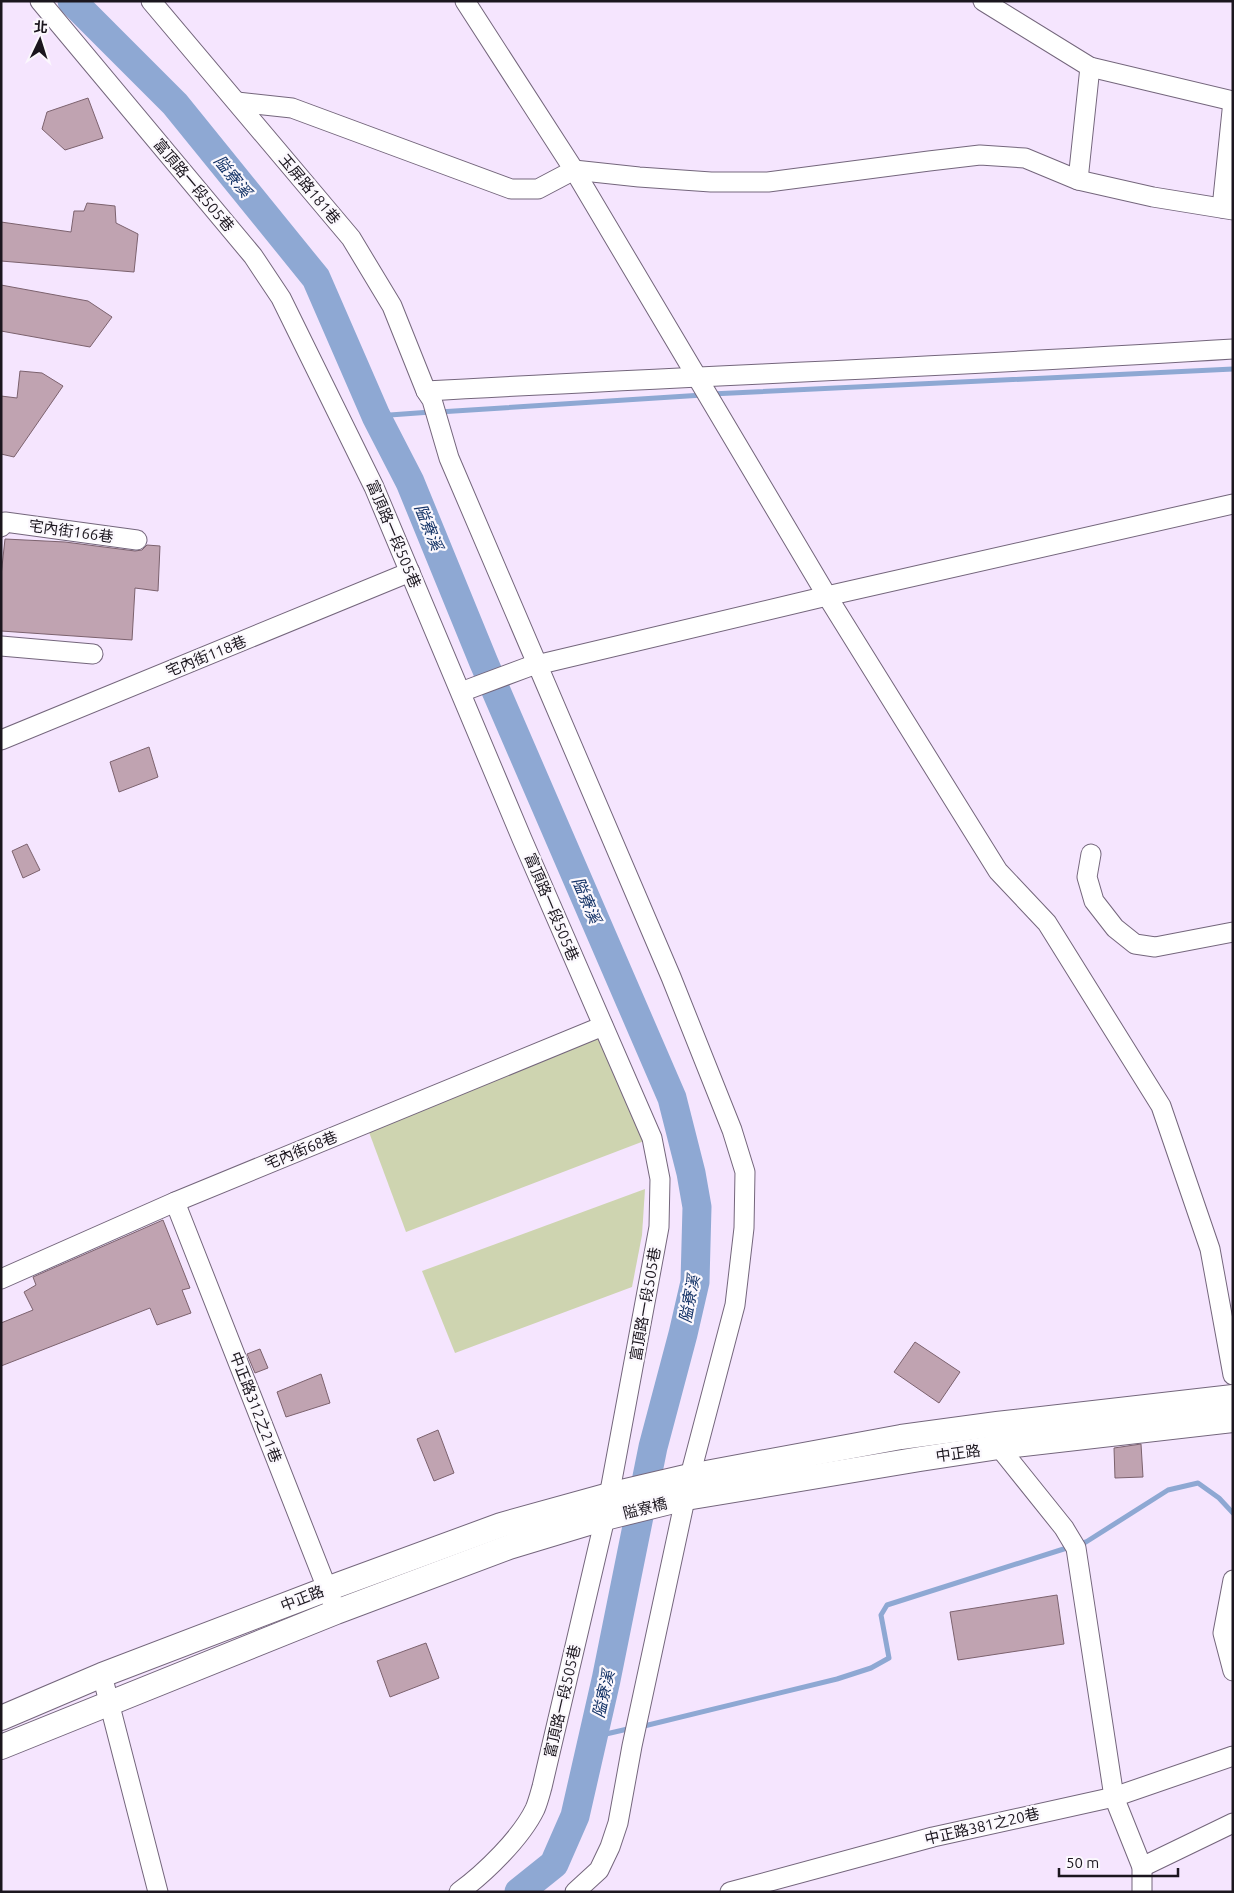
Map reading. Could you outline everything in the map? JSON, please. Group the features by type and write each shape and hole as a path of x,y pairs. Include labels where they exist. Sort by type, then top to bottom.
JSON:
{"main road":[{"name":"中正路","path":"688,1487 920,1458 998,1436 1233,1397"},
{"name":"中正路","path":"998,1436 1233,1420"},
{"name":"隘寮橋","path":"609,1495 688,1487"},
{"name":"隘寮橋","path":"605,1518 688,1487"},
{"name":"中正路","path":"1,1718 102,1675 501,1525 609,1495"},
{"name":"中正路","path":"1,1747 336,1612 508,1547 605,1518"}],"street":[{"name":"富頂路一段505巷","path":"40,1 253,256 282,298 374,487 410,572 466,690 522,840 652,1138 660,1179 659,1227 605,1518 542,1786 534,1810 509,1846 474,1881 459,1892"},
{"name":"玉屏路181巷","path":"151,1 351,238 392,306 431,402 448,458 532,666 671,977 732,1130 745,1172 744,1228 734,1305 688,1487 632,1746 618,1823 610,1847 599,1870 575,1892"},
{"path":"465,1 574,170 826,596 998,871 1047,923 1160,1106 1210,1249 1233,1375"},
{"path":"237,102 292,108 511,189 538,190 574,170 711,182 768,182 929,160 980,156 1024,158 1078,180 1153,197 1228,209 1233,101 1090,67 983,1"},
{"path":"1078,180 1090,67"},
{"path":"431,402 1233,349"},
{"path":"466,690 532,666 826,596 1233,504"},
{"name":"宅內街166巷","path":"3,524 137,540"},
{"name":"宅內街118巷","path":"1,740 410,572"},
{"path":"1,646 93,654"},
{"path":"1090,854 1088,877 1094,901 1115,928 1135,944 1155,947 1233,932"},
{"name":"宅內街68巷","path":"1,1279 175,1202 603,1026"},
{"name":"中正路312之21巷","path":"175,1202 336,1612"},
{"path":"998,1436 1064,1528 1076,1548 1114,1797 1142,1867 1142,1892"},
{"path":"1233,1580 1224,1633 1233,1671"},
{"path":"102,1675 158,1892"},
{"name":"中正路381之20巷","path":"730,1892 933,1837 1114,1797 1233,1756"},
{"path":"1142,1867 1233,1823"}],"green space":[{"path":"598,1028 652,1138 406,1232 366,1124"},
{"path":"645,1189 642,1235 632,1287 455,1353 422,1271"}],"building":[{"path":"88,98 103,138 65,150 42,129 47,112"},
{"path":"87,203 115,206 116,223 138,234 134,272 1,261 1,222 71,232 74,211 84,211"},
{"path":"1,285 88,301 112,317 90,347 1,331"},
{"path":"20,371 42,373 63,386 14,457 1,454 1,396 17,398"},
{"path":"5,539 65,542 135,551 142,550 147,545 160,546 158,591 135,588 132,640 1,631 1,576"},
{"path":"149,747 158,777 119,792 110,762"},
{"path":"27,844 40,870 23,878 12,851"},
{"path":"163,1220 190,1288 182,1290 191,1313 157,1325 150,1308 1,1366 1,1323 33,1310 24,1292 36,1285 33,1277"},
{"path":"915,1342 960,1372 939,1403 894,1372"},
{"path":"260,1349 268,1368 255,1373 247,1354"},
{"path":"321,1374 330,1403 286,1417 277,1392"},
{"path":"438,1430 454,1473 434,1481 417,1439"},
{"path":"1141,1444 1143,1477 1115,1478 1114,1448"},
{"path":"1057,1595 1064,1644 958,1660 950,1612"},
{"path":"426,1643 439,1678 390,1697 377,1661"}],"waterway":[{"name":"隘寮溪","path":"72,1 175,104 316,278 376,416 410,482 484,663 672,1098 691,1173 697,1207 695,1282 653,1447 606,1680 575,1816 554,1864 519,1892"},
{"path":"711,394 1233,369"},
{"path":"439,412 703,395"},
{"path":"376,416 431,412"},
{"path":"1078,1544 1086,1542 1168,1490 1198,1483 1219,1498 1233,1513"},
{"path":"640,1727 837,1679 871,1668 889,1658 881,1615 887,1605 1070,1547"},
{"path":"593,1737 632,1728"}]}
